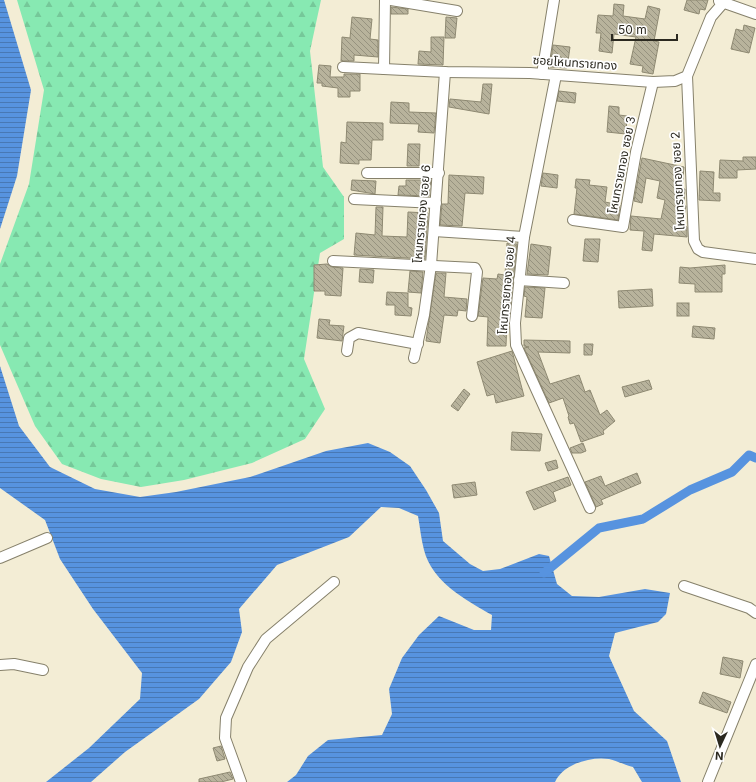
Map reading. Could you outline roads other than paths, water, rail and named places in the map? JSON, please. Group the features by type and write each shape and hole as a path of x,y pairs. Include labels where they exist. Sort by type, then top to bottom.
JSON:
{"street":[{"path":"384,69 385,0"},
{"path":"391,0 457,11"},
{"path":"542,74 554,0"},
{"path":"687,76 711,17 720,1 756,14"},
{"name":"ซอยโหนทรายทอง","path":"343,67 445,72 542,74 654,82 674,81 687,76"},
{"name":"โหนทรายทอง ซอย 6","path":"414,358 424,315 431,265 439,173 445,72"},
{"name":"โหนทรายทอง ซอย 4","path":"556,75 524,237 514,324 516,345 590,508"},
{"name":"โหนทรายทอง ซอย 2","path":"687,76 694,241 698,249 703,252 756,259"},
{"name":"โหนทรายทอง ซอย 3","path":"573,220 623,227 636,152 654,82"},
{"path":"367,173 439,173"},
{"path":"354,199 436,203"},
{"path":"434,231 524,237"},
{"path":"333,261 472,267 476,269 472,316"},
{"path":"519,280 564,283"},
{"path":"347,351 349,338 358,333 418,344"},
{"path":"0,558 47,538"},
{"path":"241,782 225,738 226,718 248,667 266,639 334,582"},
{"path":"684,586 749,608 756,613"},
{"path":"0,665 14,664 43,670"},
{"path":"708,782 756,664"}],"water":[{"path":"0,0 4,0 31,90 17,176 0,229"},
{"path":"0,366 19,426 50,467 95,489 140,497 176,492 250,477 326,451 368,443 390,452 410,466 439,513 443,541 470,564 483,571 500,569 539,554 549,556 557,584 572,596 599,597 645,589 670,593 666,614 658,622 615,633 609,656 634,711 667,741 681,782 642,782 633,767 602,758 586,760 571,766 564,770 555,782 287,782 296,775 308,756 328,740 382,735 392,714 389,689 402,658 419,635 439,616 474,630 491,630 492,615 451,589 434,572 424,550 418,516 399,508 381,507 349,537 277,565 239,609 242,632 231,662 199,699 125,752 91,782 46,782 89,748 140,699 142,673 93,609 60,559 45,520 0,488"}],"waterway":[{"path":"544,573 599,528 643,519 690,490 732,472 749,455 756,458"}]}
